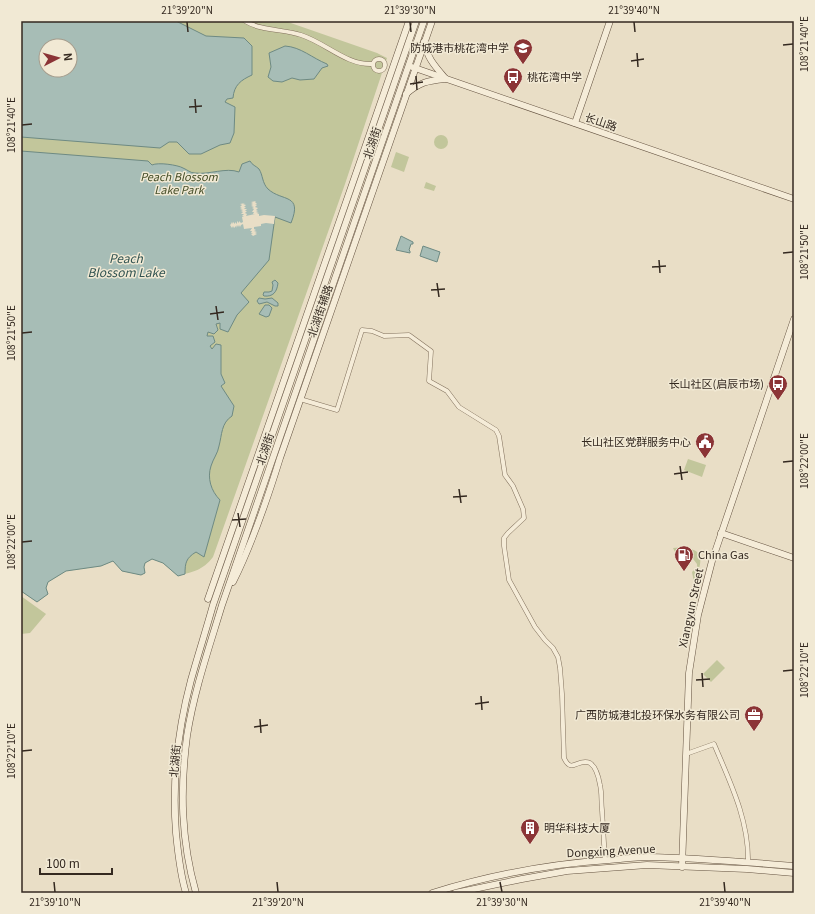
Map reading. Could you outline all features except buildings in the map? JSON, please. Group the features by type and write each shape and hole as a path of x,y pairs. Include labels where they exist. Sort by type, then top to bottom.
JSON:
{"main road":[{"name":"北湖街辅路","path":"208,599 409,21"},
{"name":"北湖街","path":"186,893 178,852 175,816 176,770 182,725 191,681 214,604 416,21"},
{"name":"北湖街","path":"196,893 190,869 183,824 183,784 188,735 195,697 222,605 314,350 375,174 412,67 424,21"},
{"path":"424,21 424,42 428,54 432,63 446,79"},
{"path":"375,174 406,94 412,67 432,21"},
{"path":"575,123 610,21"},
{"name":"长山路","path":"401,65 412,67 794,199"},
{"path":"406,94 416,86 427,81 446,79"},
{"name":"Xiangyun Street","path":"682,866 689,673 704,592 721,533 794,319"},
{"name":"北湖街辅路","path":"288,423 300,399 314,350"},
{"path":"721,533 794,558"},
{"name":"Dongxing Avenue","path":"432,893 457,885 520,871 565,863 605,860 647,857 682,858 794,866"},
{"name":"Dongxing Avenue","path":"455,893 567,871 647,865 747,869 794,874"}],"street":[{"path":"245,21 267,29 301,35 343,57 364,64 372,64"},
{"path":"372,64 376,59 380,59 384,61 385,65"},
{"path":"372,64 373,68 377,72 383,70 385,65"},
{"path":"385,65 401,65"},
{"path":"300,399 337,410 362,330 372,331 384,336 409,335 431,350 429,381 447,391 459,407 496,430 499,436 505,475 513,486 523,509 524,518 504,538 509,580 535,627 553,648 558,658 562,694 564,758 566,764 569,766 584,762 590,763 595,768 600,785 605,860"},
{"path":"686,754 714,744 742,814 748,846 748,862"}],"green space":[{"name":"Peach Blossom Lake Park","path":"21,21 285,21 377,53 387,58 345,184 213,557 201,568 178,576 163,563 152,559 145,563 145,573 141,575 122,571 113,561 101,566 66,571 48,582 46,588 48,594 37,602 21,591"},
{"path":"438,135 444,135 448,139 448,145 444,149 438,149 434,145 434,139"},
{"path":"396,152 409,157 404,172 391,167"},
{"path":"426,182 436,186 434,191 424,188"},
{"path":"688,459 706,465 702,477 684,470"},
{"path":"686,547 696,551 700,556 700,564 694,582 692,572 697,567 697,564 687,551 675,552 673,548"},
{"path":"21,596 46,614 30,633 21,634"},
{"path":"717,660 725,668 711,682 703,674"}],"water":[{"path":"21,21 176,21 206,36 244,38 252,46 252,75 237,86 233,98 227,99 225,102 235,107 234,133 230,143 220,145 201,154 189,154 177,142 169,142 160,148 21,137"},
{"path":"285,46 296,48 327,64 328,66 322,68 314,79 300,80 292,78 282,82 273,81 268,77 271,67 269,53"},
{"name":"Peach Blossom Lake","path":"21,151 148,161 152,165 173,165 192,172 200,173 229,170 239,172 242,164 250,161 259,169 268,189 293,202 294,213 291,223 275,217 269,260 241,293 249,302 237,315 228,332 220,329 220,323 216,324 218,330 214,334 208,332 207,336 213,336 215,342 210,346 212,349 216,344 221,345 221,374 225,383 221,386 234,406 232,416 228,419 224,426 209,475 214,493 220,500 204,557 196,552 190,556 186,564 185,574 178,576 163,563 152,559 145,563 145,573 141,575 122,571 113,561 101,566 66,571 48,582 46,588 48,594 37,602 21,591"},
{"path":"401,236 413,242 409,250 410,253 396,250"},
{"path":"423,246 440,252 437,262 420,256"},
{"path":"275,280 278,283 276,291 270,296 264,296 264,292 272,291 272,282"},
{"path":"259,298 272,298 278,303 278,306 267,302 259,304 257,301"},
{"path":"265,305 269,305 272,308 269,316 266,317 259,314"}],"pier":[{"path":"256,201 255,202 257,204 255,205 257,205 255,207 258,208 256,210 258,211 256,212 259,213 257,214 259,214 259,216 275,216 274,224 266,223 261,224 261,226 254,227 256,230 254,231 257,232 255,233 257,234 253,236 251,234 253,234 251,233 252,231 250,231 252,228 244,229 243,224 240,227 237,225 236,228 236,226 234,228 233,226 232,228 230,225 231,222 232,224 233,222 235,224 235,222 237,224 237,221 239,223 239,221 241,223 243,222 242,217 244,216 242,216 244,214 241,214 243,212 241,211 243,210 240,209 242,208 240,207 242,205 240,204 245,203 243,204 246,205 244,209 247,209 245,211 247,211 245,213 247,214 246,216 255,214 252,212 254,209 252,208 254,207 251,206 253,203 251,202"}],"place":[{"name":"防城港市桃花湾中学","path":"523,65"},
{"name":"桃花湾中学","path":"513,94"},
{"name":"长山社区(启辰市场)","path":"778,401"},
{"name":"长山社区党群服务中心","path":"705,459"},
{"name":"China Gas","path":"684,572"},
{"name":"广西防城港北投环保水务有限公司","path":"754,732"},
{"name":"明华科技大厦","path":"530,845"}]}
